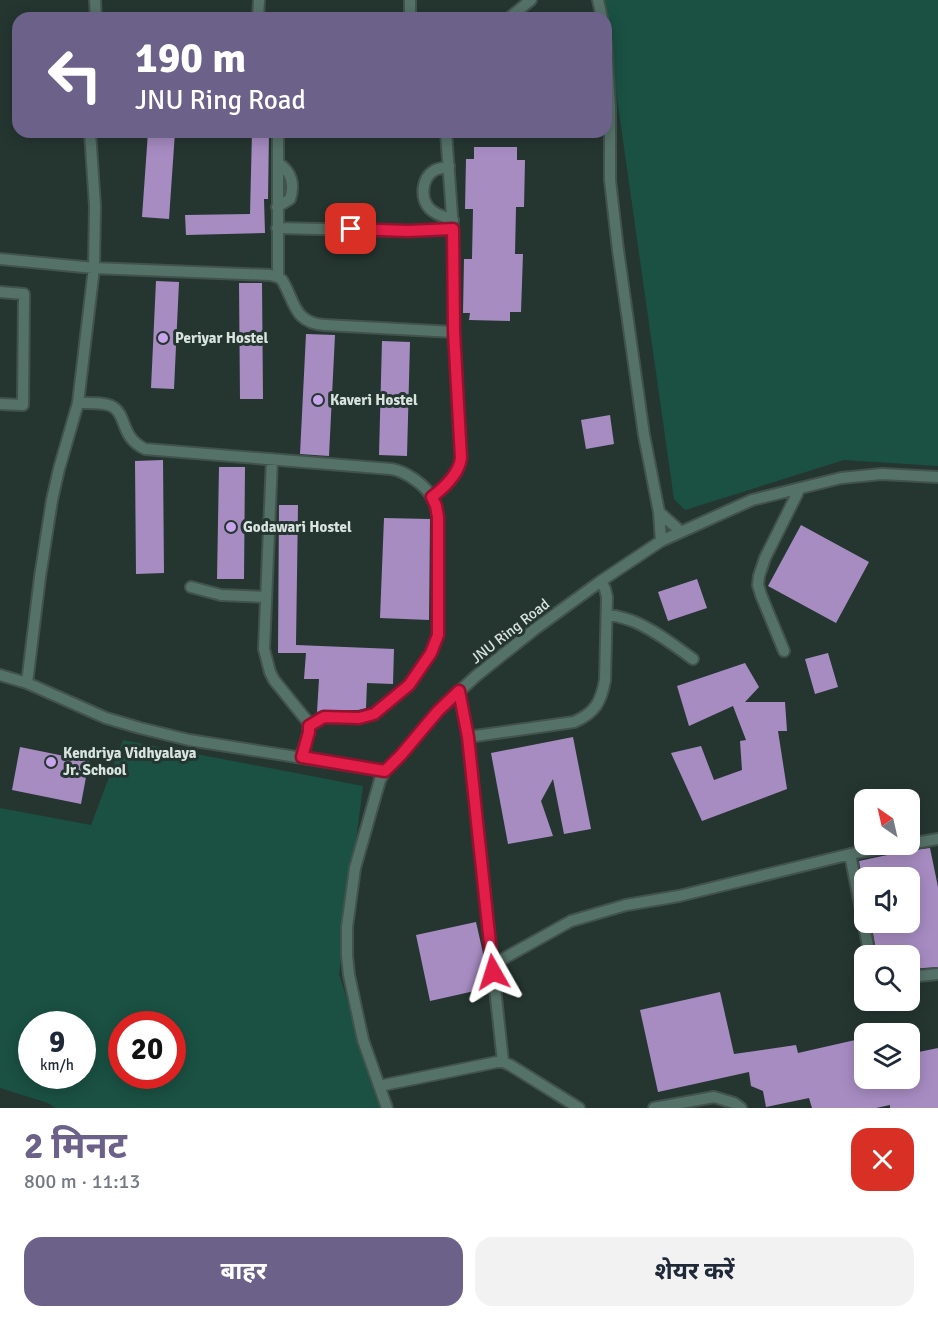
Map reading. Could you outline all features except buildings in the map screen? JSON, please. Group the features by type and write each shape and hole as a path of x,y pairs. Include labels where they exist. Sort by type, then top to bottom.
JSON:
{"lane":[{"path":"516,12 531,0"},
{"path":"27,683 39,577 52,500 58,469 78,403 94,268 95,206 90,138"},
{"path":"278,138 278,277"},
{"path":"432,497 451,479 460,465 461,458 454,332 453,225 447,138"},
{"path":"609,138 610,180 618,250 644,435 659,513 661,541"},
{"path":"449,166 434,171 428,176 423,187 429,208 453,225"},
{"path":"277,228 408,231 453,225"},
{"path":"0,259 94,268 278,277 285,285 301,317 309,322 325,325 454,332"},
{"path":"0,292 24,294 23,405 0,404"},
{"path":"78,403 114,407 129,438 144,449 400,471 419,484 432,497 438,517 438,635 431,653 409,685 374,714 359,718 324,717 309,726"},
{"path":"272,459 264,649 274,680 308,722 309,732 302,757"},
{"name":"JNU Ring Road","path":"387,1108 363,1040 349,975 346,927 355,868 380,780 385,771 438,711 459,691 535,629 661,541 752,500 841,478 882,474 938,477"},
{"path":"784,651 758,585 765,558 800,488"},
{"path":"659,513 680,531"},
{"path":"468,737 574,722 585,718 596,708 603,694 605,680 607,597 601,581"},
{"path":"191,586 221,595 266,597"},
{"path":"607,614 641,625 693,659"},
{"path":"0,675 27,683 106,718 140,728 189,740 385,771"},
{"path":"459,691 468,737 503,1062"},
{"path":"920,842 938,839"},
{"path":"492,965 571,921 626,905 679,896 854,853"},
{"path":"850,854 868,945"},
{"path":"920,976 938,974"},
{"path":"379,1086 503,1062 579,1108"},
{"path":"654,1108 714,1098 734,1103 741,1108"}],"green space":[{"path":"603,0 938,0 938,466 844,460 685,510 674,499 612,63 612,12 605,12"},
{"path":"123,740 363,786 339,974 382,1108 55,1108 48,1103 0,1088 0,808 91,825"}],"place":[{"name":"Periyar Hostel","path":"163,338"},
{"name":"Kaveri Hostel","path":"318,400"},
{"name":"Godawari Hostel","path":"231,527"},
{"name":"Kendriya Vidhyalaya Jr. School","path":"51,762"}],"route":[{"path":"351,229 420,231 453,229 454,332 461,458 460,465 451,479 432,497 438,517 438,635 431,653 409,685 374,714 359,718 324,717 309,726 302,757 385,771 438,711 459,691 468,737 493,972"}]}
